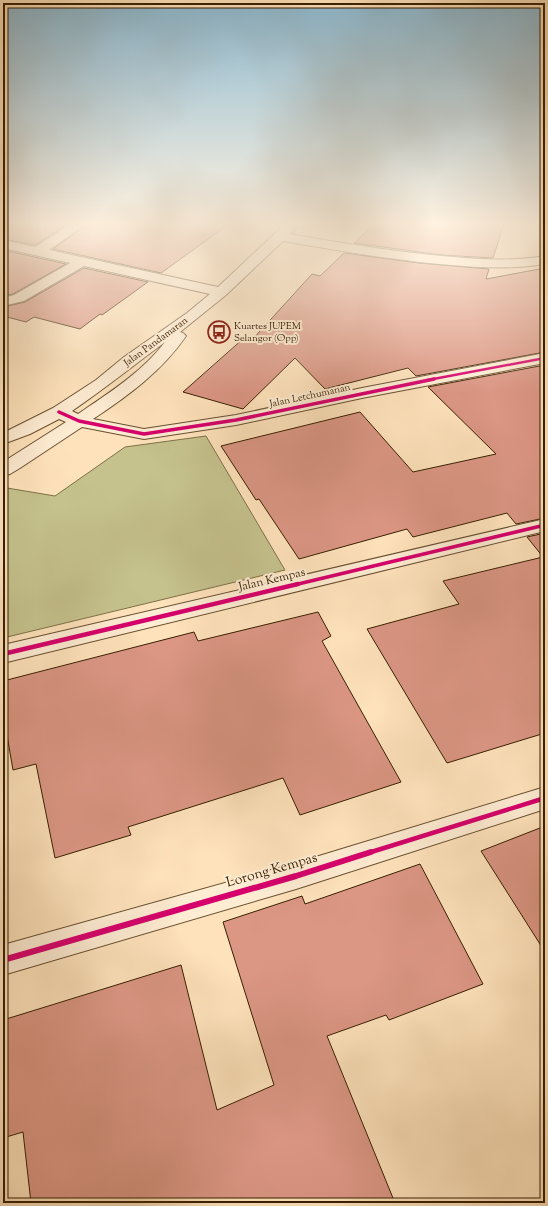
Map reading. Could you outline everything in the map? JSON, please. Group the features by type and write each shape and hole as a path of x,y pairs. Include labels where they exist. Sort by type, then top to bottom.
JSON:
{"street":[{"path":"3,302 19,298 50,280"},
{"path":"166,280 221,292"},
{"name":"Jalan Pandamaran","path":"3,438 24,430 82,398 130,360 192,316 233,280"},
{"path":"3,470 44,445 121,392 154,364 176,339 192,316"},
{"name":"Jalan Letchumanan","path":"59,412 79,421 144,434 236,420 362,393 545,358"},
{"path":"3,434 24,430"},
{"path":"3,462 44,445"},
{"name":"Jalan Kempas","path":"3,654 545,525"},
{"name":"Lorong Kempas","path":"3,960 296,876 545,798"}],"shaded area":[{"path":"206,436 285,570 3,638 3,491 7,488 55,496 125,447"}],"building":[{"path":"3,280 37,280 13,294 3,296"},
{"path":"63,280 140,280 148,282 80,329 34,317 26,322 3,316 3,307 25,302"},
{"path":"306,280 545,280 545,352 416,376 408,368 325,389 295,358 243,409 183,392 244,338 252,340"},
{"path":"545,365 545,518 516,524 507,513 413,537 407,529 299,559 259,499 256,500 221,446 360,412 413,472 496,454 428,387"},
{"path":"545,533 545,733 447,763 367,629 459,604 443,581 543,557 527,537"},
{"path":"318,612 331,636 322,641 401,782 300,815 283,778 128,827 131,835 55,858 36,764 13,770 3,712 3,681 194,632 198,641"},
{"path":"545,826 545,952 481,851"},
{"path":"420,864 483,984 389,1020 386,1015 327,1036 395,1203 31,1203 23,1132 3,1138 3,1020 181,965 217,1110 274,1085 223,922 302,896 305,904"}],"cycle path":[{"path":"59,412 79,421 144,434 236,420 362,393 545,358"},
{"path":"3,654 545,525"},
{"path":"3,960 296,876 545,798"}],"place":[{"name":"Kuartes JUPEM Selangor (Opp)","path":"219,332"}]}
